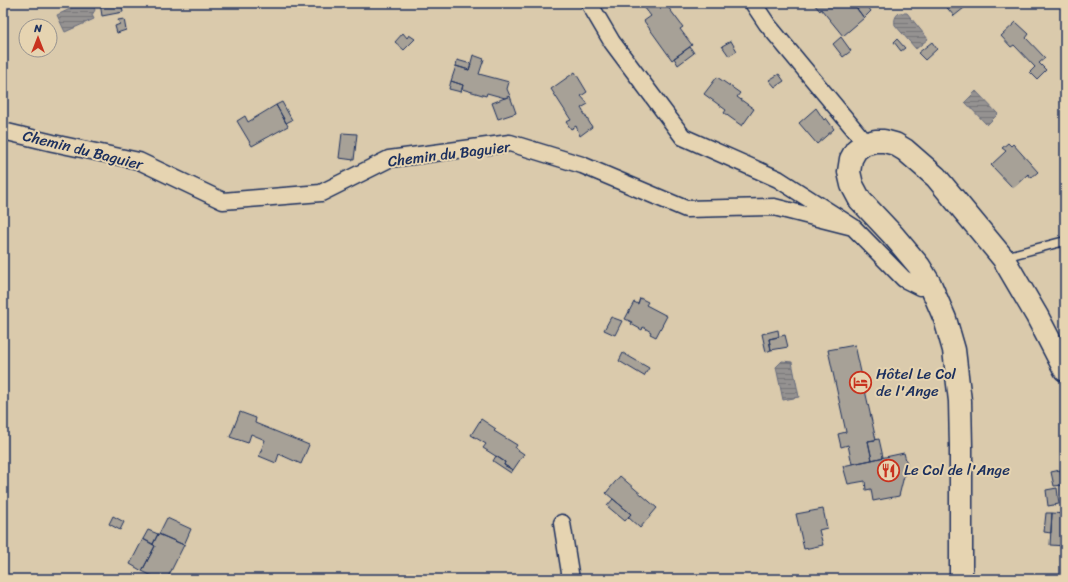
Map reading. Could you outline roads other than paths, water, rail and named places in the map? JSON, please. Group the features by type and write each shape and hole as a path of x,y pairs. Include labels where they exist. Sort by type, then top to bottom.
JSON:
{"main road":[{"path":"961,579 960,401 954,350 945,319 930,284 919,266 893,235 860,200 852,184 849,172 851,159 856,150 864,144 876,141 884,141 895,144 905,150 936,176 1003,258 1037,316 1065,370"}],"street":[{"path":"589,3 612,42 683,137 778,179 853,227 904,279 920,287 930,284"},
{"path":"753,3 767,24 854,129 864,144"},
{"name":"Chemin du Baguier","path":"3,131 139,161 223,201 321,193 389,159 510,143 582,165 686,209 774,207 853,227"},
{"path":"562,523 570,579"}],"lane":[{"path":"1003,258 1065,241"}],"place":[{"name":"Hôtel Le Col de l'Ange","path":"861,383"},
{"name":"Le Col de l'Ange","path":"888,470"}]}
